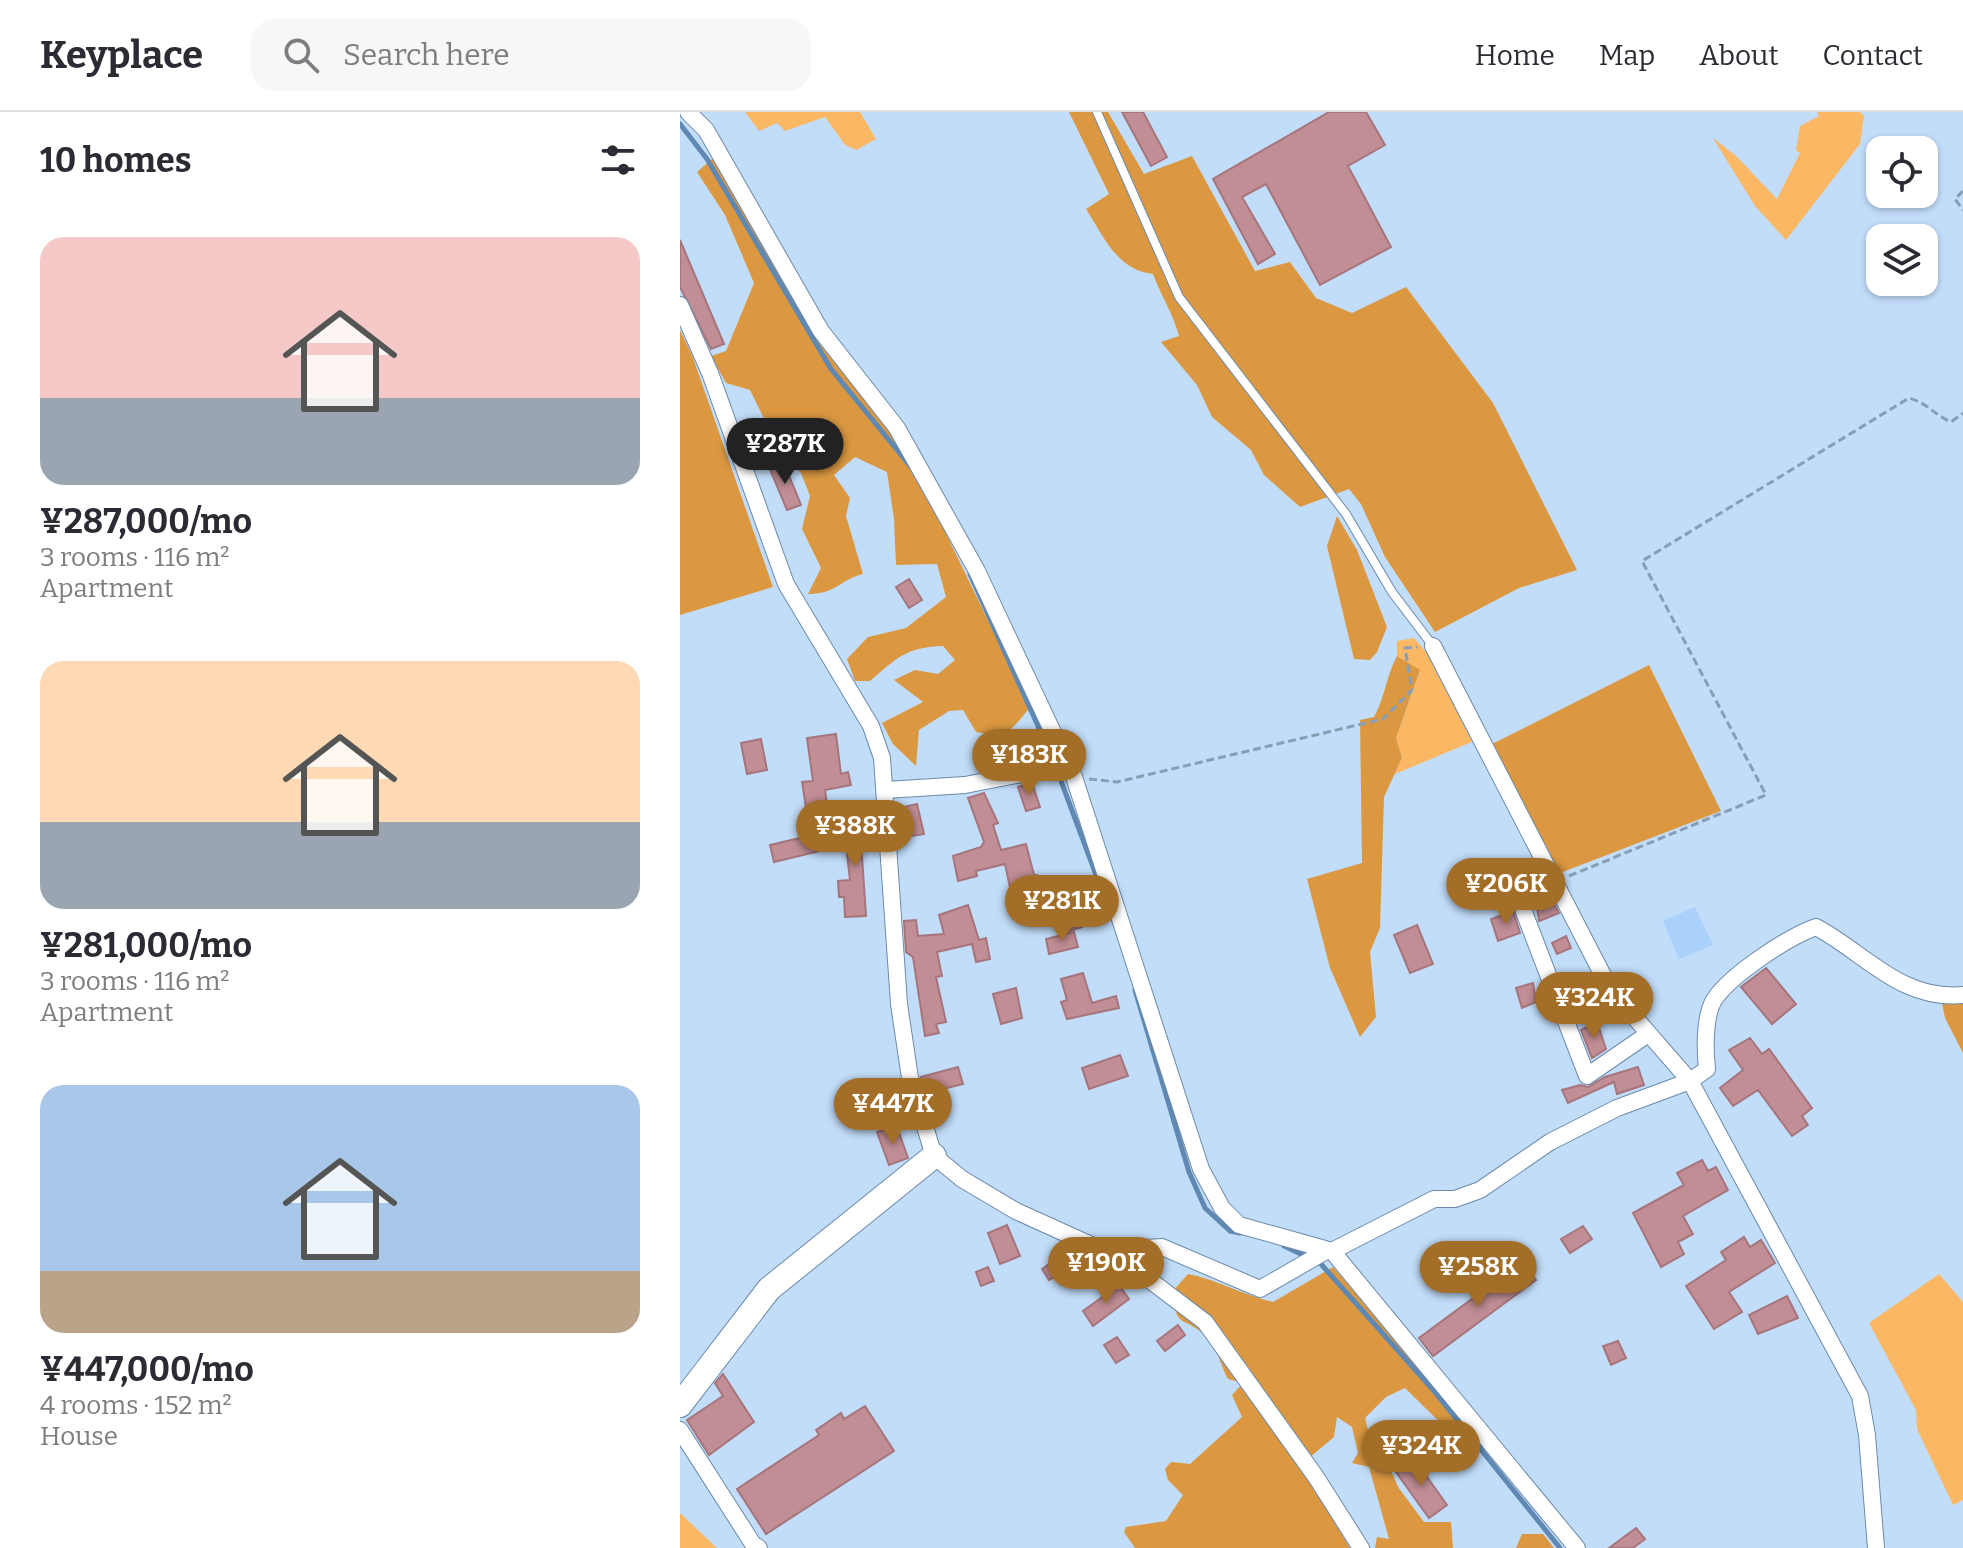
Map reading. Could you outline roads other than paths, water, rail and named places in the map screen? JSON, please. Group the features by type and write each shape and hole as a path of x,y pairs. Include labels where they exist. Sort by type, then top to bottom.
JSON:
{"street":[{"path":"688,112 706,130 821,331 897,428 977,571 1071,771 1174,1078 1201,1169 1222,1208 1239,1225 1329,1251 1577,1548"},
{"path":"680,305 710,373 786,584 871,726 882,758 899,1004 910,1078 934,1156 962,1179 1016,1211 1122,1259 1205,1322 1316,1477 1361,1548"},
{"path":"1433,646 1552,883 1610,989 1690,1081 1860,1396 1867,1435 1876,1548"},
{"path":"886,790 965,785 1071,771"},
{"path":"1552,883 1525,893 1524,912 1587,1076 1648,1034"},
{"path":"1122,1259 1147,1248 1162,1247 1260,1289 1434,1199 1455,1199 1480,1190 1550,1142 1604,1114 1690,1081 1707,1069 1705,1049 1713,1001 1790,936 1816,927 1837,939 1891,981 1920,990 1963,995"},
{"path":"680,1405 769,1289 934,1156"},
{"path":"680,1430 753,1544 759,1548"}],"lane":[{"path":"1097,112 1179,297 1346,514 1392,592 1433,646"}],"waterway":[{"path":"680,124 707,159 831,369 911,467"},
{"path":"970,574 1051,755"},
{"path":"1061,781 1104,896"},
{"path":"1135,990 1189,1172 1205,1208 1230,1231 1240,1233"},
{"path":"1284,1246 1305,1256"},
{"path":"1320,1263 1434,1391 1560,1548"}]}
